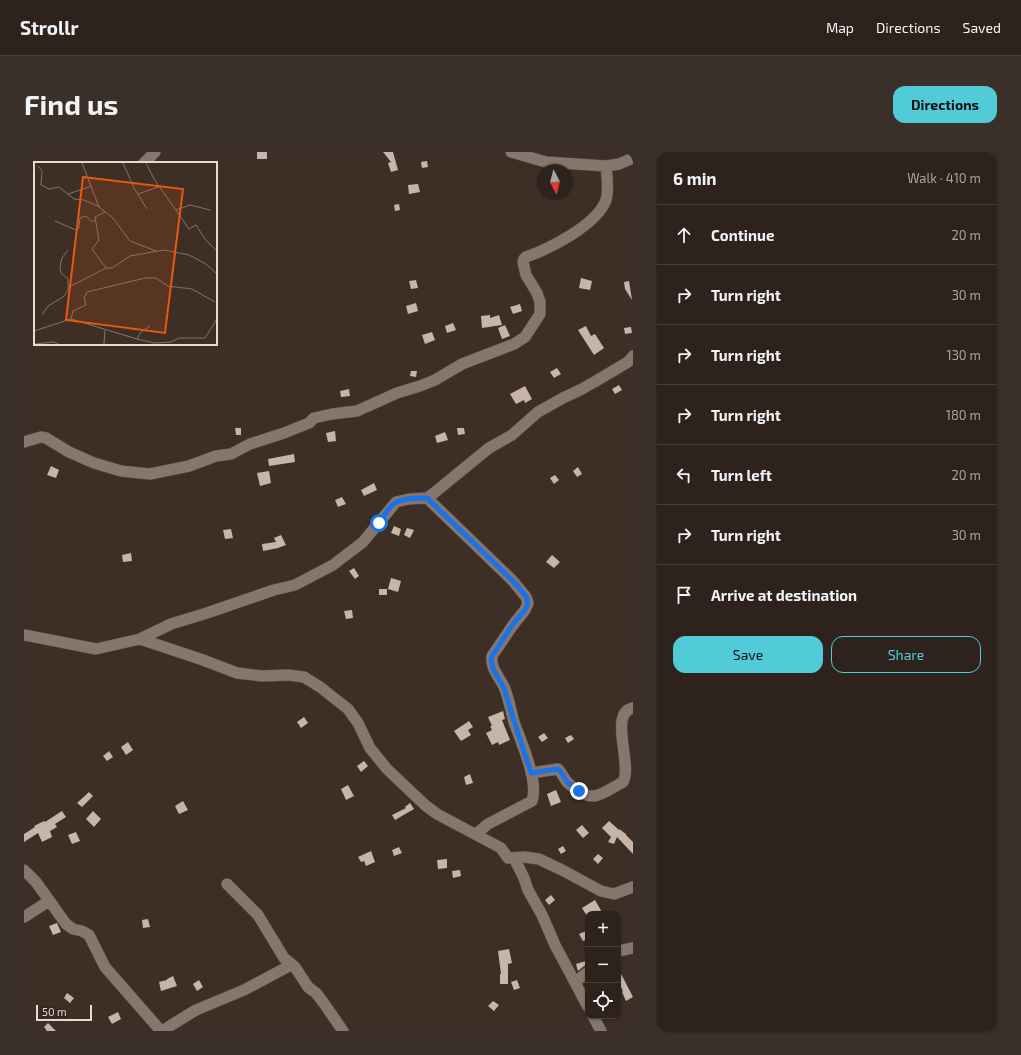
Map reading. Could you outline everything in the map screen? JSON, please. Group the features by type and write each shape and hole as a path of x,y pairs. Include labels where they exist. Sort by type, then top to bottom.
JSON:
{"street":[{"path":"145,162 155,152"},
{"path":"511,152 546,162 606,166 619,164 633,158"},
{"path":"24,442 41,437 46,438 69,452 94,463 121,471 150,474 189,466 216,456 231,454 250,444 309,423 314,418 357,411 397,393 436,380 462,364 514,344 525,337 540,314 540,302 537,293 526,275 523,262 524,259 560,242 585,226 599,211 606,200 608,185 606,166"},
{"path":"24,635 96,649 140,639 171,624 295,584 333,565 363,542 396,502 409,499 427,498 489,448 512,435 538,412 603,377 628,362 633,356"},
{"path":"427,498 512,580 526,596 528,603 525,610 513,624 492,656 491,661 493,669 504,688 531,773 534,797 532,801 488,824 476,834"},
{"path":"140,639 237,673 262,676 288,675 304,677 320,687 348,709 358,723 370,748 386,769 424,805 437,814 502,848 508,858"},
{"path":"531,773 558,769 567,782 573,787 579,791 595,796 623,782 625,779 625,771 621,727 622,718 628,709 633,708"},
{"path":"508,858 524,857 539,859 601,891 614,894 633,888"},
{"path":"508,858 514,858 528,890 585,1000"},
{"path":"24,870 36,882 66,924 73,929 82,931 89,935 105,967 162,1031 196,1010 244,990 291,965"},
{"path":"227,884 258,915 284,958 295,967 308,987 323,1002 343,1031"},
{"path":"24,917 49,901"},
{"path":"621,950 633,948"},
{"path":"575,982 585,974"},
{"path":"595,1019 601,1031"}],"building":[{"path":"257,152 267,152 267,159 257,159"},
{"path":"383,152 393,152 398,170 391,172 388,163 391,162"},
{"path":"427,161 428,167 422,168 421,162"},
{"path":"418,184 420,192 409,194 408,185"},
{"path":"399,204 400,210 395,211 394,205"},
{"path":"581,278 592,281 590,290 579,288"},
{"path":"416,280 418,288 411,289 409,281"},
{"path":"629,281 632,300 625,289 624,282"},
{"path":"416,303 418,311 408,314 406,306"},
{"path":"520,304 522,311 513,314 510,307"},
{"path":"490,315 490,318 499,315 502,325 482,328 481,316"},
{"path":"453,323 456,330 447,333 445,326"},
{"path":"505,325 510,336 502,339 498,328"},
{"path":"586,326 591,336 595,334 604,348 594,355 578,330"},
{"path":"631,327 632,333 625,334 624,328"},
{"path":"432,332 435,340 425,344 422,335"},
{"path":"557,368 561,374 554,378 550,372"},
{"path":"411,371 417,371 416,377 410,376"},
{"path":"619,385 622,390 615,394 612,389"},
{"path":"525,386 532,399 525,403 524,400 516,404 510,394"},
{"path":"349,389 350,396 341,397 340,391"},
{"path":"235,428 241,428 241,435 236,435"},
{"path":"457,428 464,428 465,434 458,435"},
{"path":"335,431 336,441 328,442 326,433"},
{"path":"445,432 448,440 437,443 435,436"},
{"path":"294,454 295,462 269,466 268,459"},
{"path":"51,466 59,470 56,478 47,475"},
{"path":"578,467 582,474 577,477 573,471"},
{"path":"269,471 271,483 260,486 257,473"},
{"path":"555,475 559,480 554,484 550,478"},
{"path":"374,483 377,490 364,496 361,490"},
{"path":"342,497 346,504 338,507 335,500"},
{"path":"394,526 401,529 399,536 391,533"},
{"path":"407,528 414,530 410,538 404,535"},
{"path":"231,529 233,538 225,539 223,530"},
{"path":"281,535 286,545 263,551 262,544 276,542 274,538"},
{"path":"131,553 132,561 123,562 122,555"},
{"path":"552,555 560,562 554,568 546,562"},
{"path":"354,568 359,576 355,579 349,571"},
{"path":"391,578 401,581 398,592 388,589"},
{"path":"379,589 387,589 387,595 379,595"},
{"path":"352,610 353,618 346,619 344,611"},
{"path":"503,711 505,719 502,720 510,740 499,745 498,742 492,745 486,733 492,730 488,717"},
{"path":"304,717 308,723 301,728 297,722"},
{"path":"469,721 473,727 468,730 471,735 461,741 454,731"},
{"path":"544,733 548,738 542,742 538,737"},
{"path":"571,735 574,739 568,743 565,738"},
{"path":"128,742 133,750 126,755 121,747"},
{"path":"109,751 113,757 107,761 103,756"},
{"path":"364,761 368,766 361,772 357,766"},
{"path":"470,774 473,783 466,785 464,777"},
{"path":"348,785 354,796 346,800 341,789"},
{"path":"556,790 561,802 551,806 547,794"},
{"path":"89,792 93,796 82,807 77,803"},
{"path":"183,801 188,810 179,814 175,806"},
{"path":"410,803 414,809 395,820 392,815 406,808 405,807"},
{"path":"62,811 66,817 55,824 57,827 50,831 52,837 42,842 38,833 24,842 24,834 35,827 34,826 44,821 45,822"},
{"path":"93,811 101,819 94,827 86,819"},
{"path":"609,821 626,834 633,842 633,854 617,837 614,844 608,842 611,837 602,828"},
{"path":"582,825 589,833 583,838 576,830"},
{"path":"76,832 80,841 72,844 68,835"},
{"path":"563,846 566,851 561,854 558,849"},
{"path":"399,847 402,853 394,856 392,850"},
{"path":"371,851 375,862 366,866 364,861 361,862 358,857"},
{"path":"598,854 603,858 598,864 593,859"},
{"path":"447,859 447,868 438,869 437,860"},
{"path":"460,870 461,876 453,878 452,871"},
{"path":"551,895 555,900 549,905 545,900"},
{"path":"595,900 601,911 585,911 585,913 582,908"},
{"path":"148,919 150,927 143,928 142,920"},
{"path":"57,923 61,932 53,935 49,926"},
{"path":"585,931 585,940 583,941 579,934"},
{"path":"509,949 512,963 508,964 508,984 500,984 501,974 498,951"},
{"path":"585,961 585,966 578,971 576,964"},
{"path":"621,974 633,997 626,1001 622,992 621,987"},
{"path":"173,976 177,986 161,991 159,982 167,980"},
{"path":"199,980 203,987 197,991 193,984"},
{"path":"517,980 520,988 514,990 511,982"},
{"path":"67,993 74,998 70,1003 64,998"},
{"path":"493,1001 499,1005 494,1011 488,1006"},
{"path":"118,1012 121,1019 112,1024 108,1017"},
{"path":"48,1023 56,1031 47,1031 44,1027"}],"route":[{"path":"379,523 396,502 409,499 427,498 512,580 526,596 528,603 525,610 513,624 492,656 491,661 493,669 504,688 531,773 558,769 567,782 579,791"}]}
